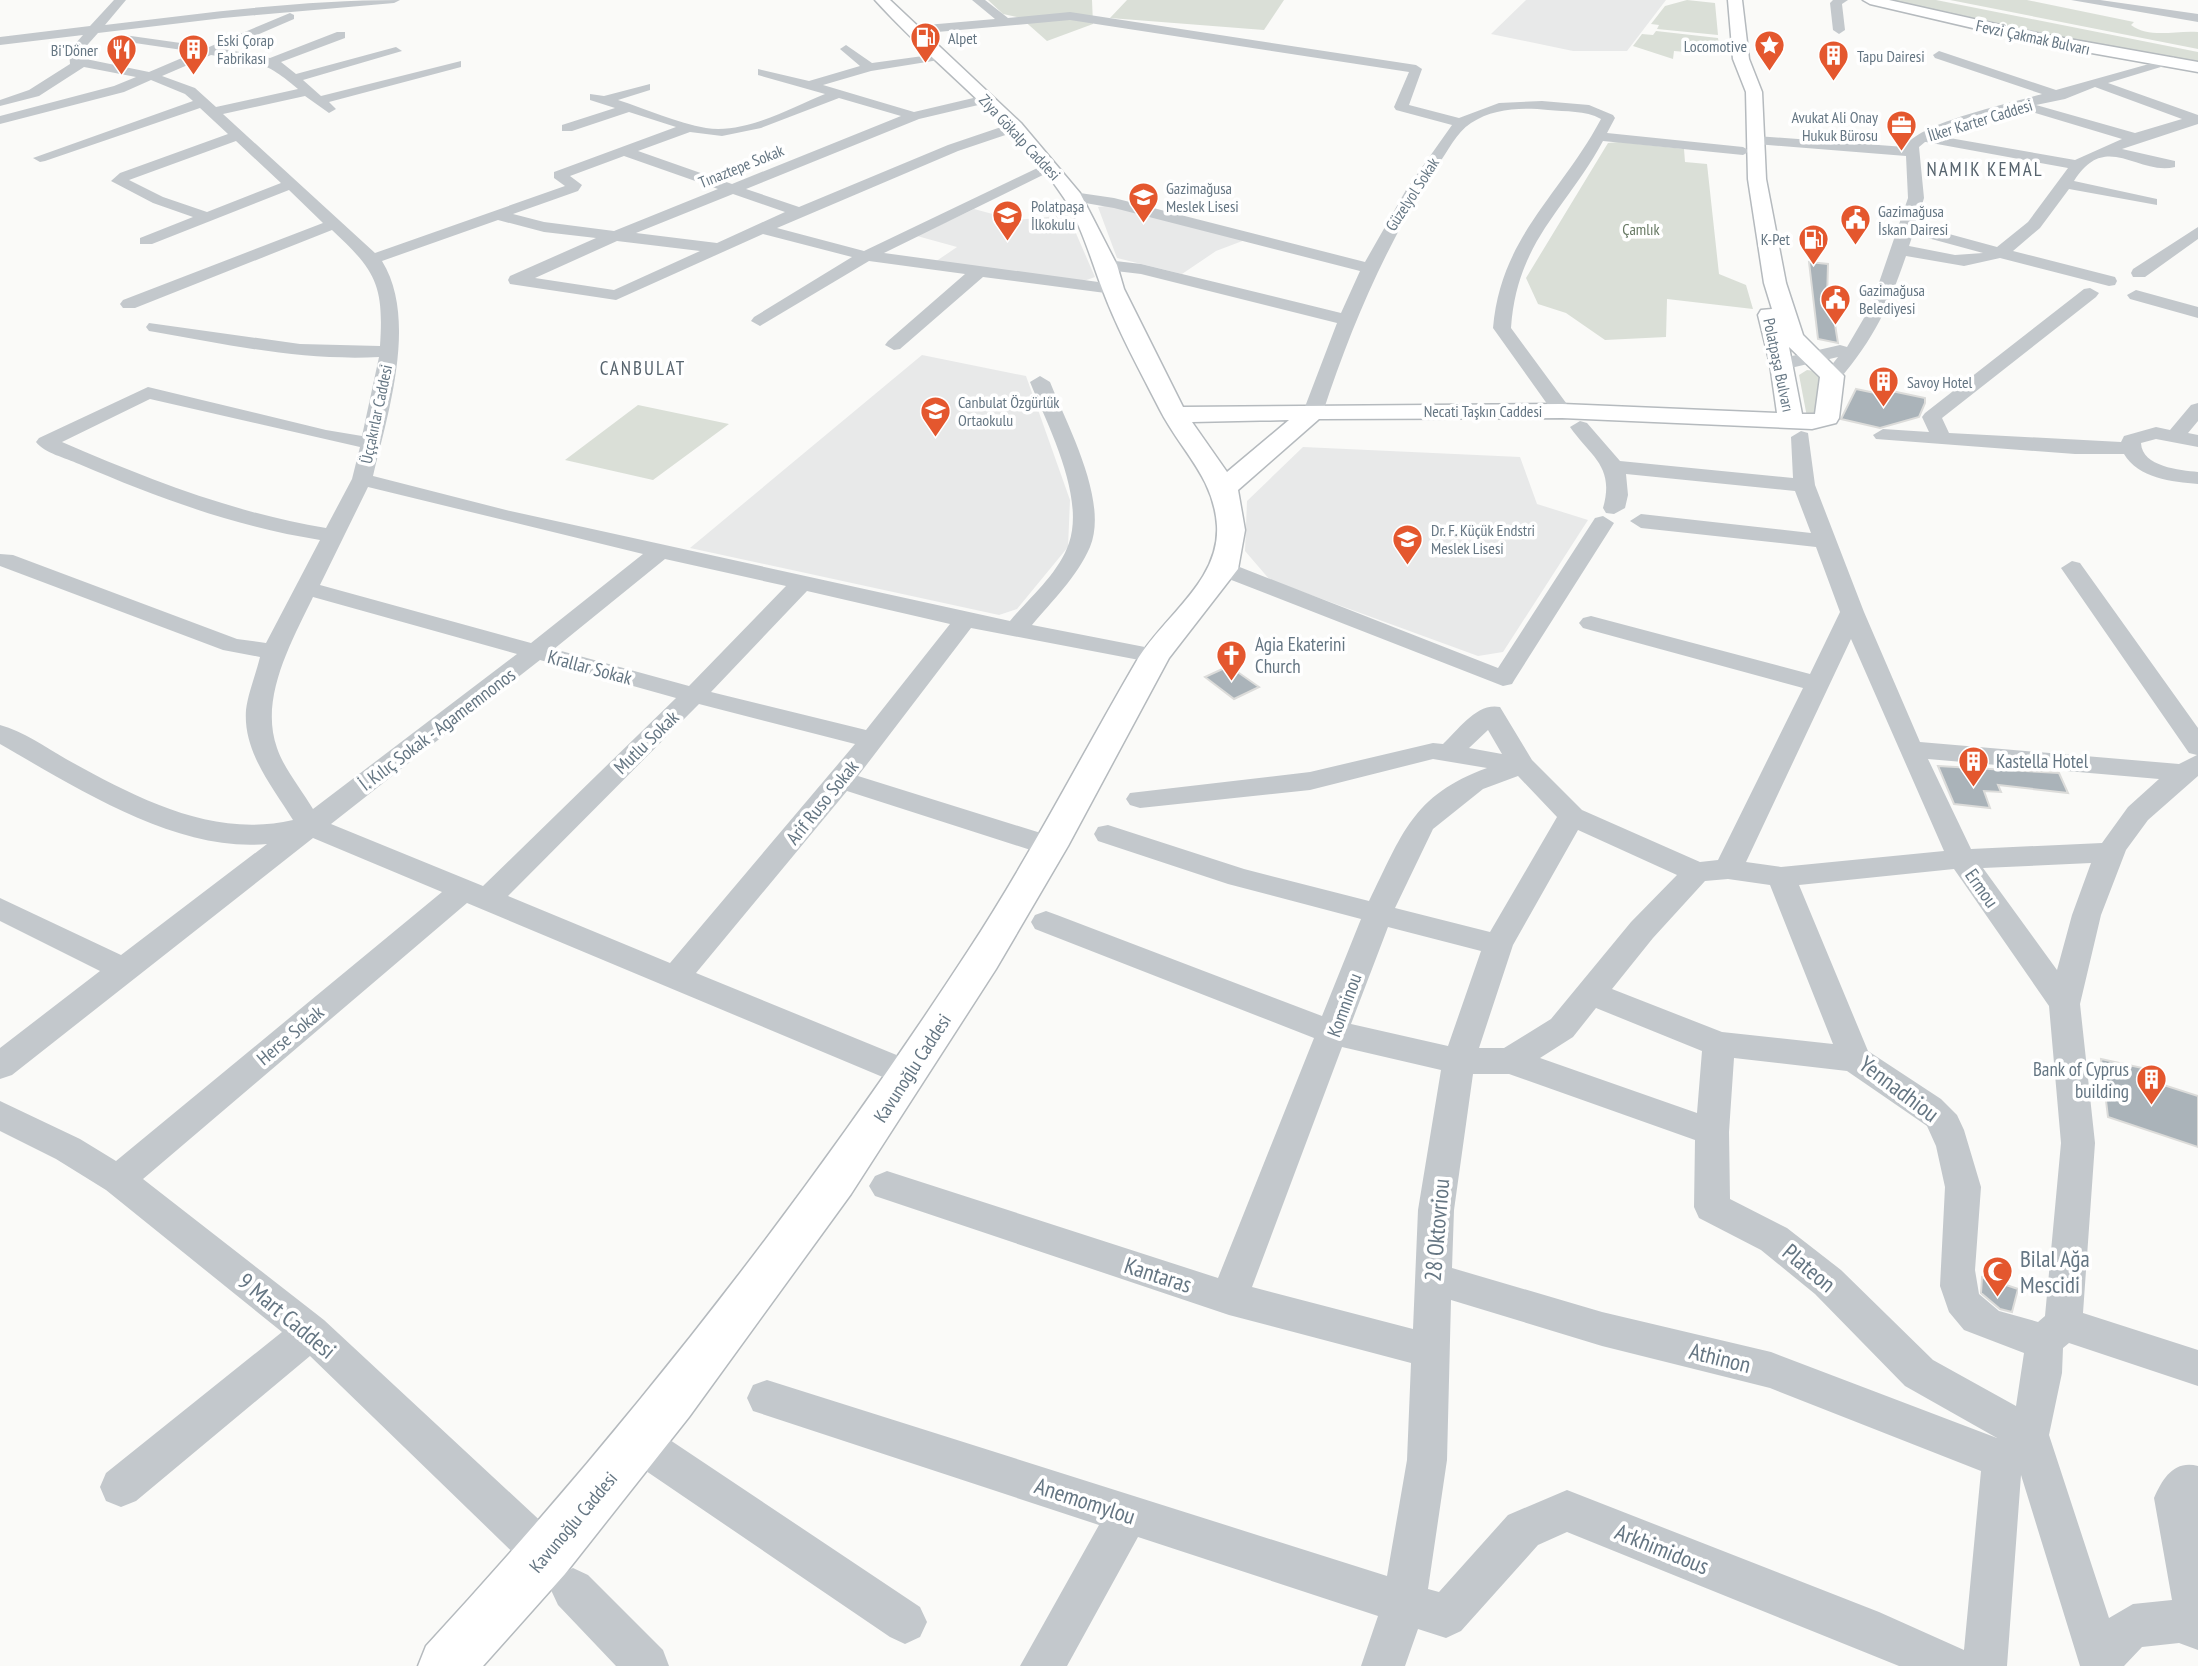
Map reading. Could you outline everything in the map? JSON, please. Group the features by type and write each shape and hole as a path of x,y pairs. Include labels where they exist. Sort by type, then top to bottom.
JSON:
{"main road":[{"name":"Ziya Gökalp Caddesi","path":"882,0 1015,127 1073,197 1107,265 1113,289 1175,415"},
{"name":"Polatpaşa Bulvarı","path":"1724,0 1736,59 1754,92 1750,146 1760,281 1796,429 1827,418 1832,376 1792,337 1775,282 1750,146"},
{"name":"Polatpaşa Bulvarı","path":"1735,0 1736,59"},
{"name":"Fevzi Çakmak Bulvarı","path":"1870,0 1974,26 2198,66"},
{"name":"Fevzi Çakmak Bulvarı","path":"1885,0 1978,23 2168,61"},
{"path":"1798,343 1850,347"},
{"name":"Necati Taşkın Caddesi","path":"1175,415 1313,412 1796,429"},
{"path":"1224,488 1313,412"},
{"name":"Kavunoğlu Caddesi","path":"446,1666 560,1573 638,1442 836,1181 909,1074 1050,846 1155,656 1224,569 1231,530 1224,488 1175,415"}],"street":[{"path":"77,57 120,0"},
{"path":"76,101 150,88 211,50 337,0"},
{"path":"0,41 223,14 394,0"},
{"path":"978,0 1004,20"},
{"path":"1839,30 1836,3 1842,0"},
{"path":"2077,0 2142,5 2198,18"},
{"path":"115,41 223,14"},
{"path":"915,30 1070,16 1113,21 1416,69 1401,107 1462,123 1489,111 1521,104 1590,110 1608,118 1600,136 1544,212 1516,260 1502,312 1502,328 1571,419 1619,475 1621,490 1609,515 1503,679 1224,569"},
{"path":"270,62 341,35"},
{"name":"Üççakırlar Caddesi","path":"34,37 150,88 202,102 372,259 388,293 389,351 362,479 275,652 259,708 259,730 264,750 310,826"},
{"path":"128,38 270,62 325,104 457,64"},
{"path":"0,104 34,93 77,57 102,44"},
{"path":"846,49 869,67"},
{"path":"294,79 396,51"},
{"path":"1939,55 2060,96"},
{"path":"811,86 869,67 941,56"},
{"name":"İlker Karter Caddesi","path":"1832,376 1880,306 1916,198 1912,146 1923,137 2168,61"},
{"path":"764,72 914,116"},
{"path":"2099,84 2197,119"},
{"path":"645,87 599,99 705,132 730,132 838,94"},
{"path":"0,120 76,101 150,88"},
{"path":"40,158 202,102 307,91"},
{"name":"Tınaztepe Sokak","path":"721,248 616,295 516,281 612,237 914,116 986,99"},
{"path":"2026,106 2135,138"},
{"path":"567,128 628,108"},
{"path":"1923,137 2077,165 2135,138 2197,119"},
{"name":"Güzelyol Sokak","path":"1313,412 1344,319 1368,268 1418,183 1462,123"},
{"path":"372,259 573,188 574,185 559,175 690,127"},
{"path":"498,215 544,227 721,248 799,212 953,148 1015,127"},
{"path":"207,217 120,183 120,179 238,135"},
{"path":"1600,136 1750,146 1911,152"},
{"path":"624,151 799,212"},
{"path":"2110,151 2170,164"},
{"path":"1898,249 1964,261 2003,252 2024,234 2077,165"},
{"path":"760,321 866,256 1050,166"},
{"path":"146,240 292,184"},
{"path":"2065,184 2152,202"},
{"path":"1073,197 1114,203 1368,268"},
{"path":"129,304 334,224"},
{"path":"1907,228 2109,281"},
{"path":"762,229 866,256 1113,289"},
{"path":"2139,273 2198,232"},
{"path":"1107,265 1141,269 1344,319"},
{"path":"894,345 978,272"},
{"path":"1942,439 1932,417 2090,293"},
{"path":"2136,295 2198,313"},
{"path":"155,327 316,353 389,351"},
{"path":"1782,364 1816,359 1850,347"},
{"path":"1015,631 1080,544 1085,525 1079,489 1040,382"},
{"path":"334,536 296,531 130,479 46,442 148,393 326,436 371,443"},
{"path":"2176,435 2198,409"},
{"name":"Ermou","path":"1796,429 1804,485 1852,612 1910,749 1962,859 2064,1004 2073,1070 2077,1143 2073,1227 2043,1373 2015,1448 1985,1666"},
{"path":"1883,435 2076,448 2130,447"},
{"path":"2198,441 2176,435 2141,435 2131,440 2130,447 2143,463 2198,487"},
{"path":"1613,467 1804,485"},
{"path":"2175,475 2198,478"},
{"path":"362,479 965,620 1155,656"},
{"path":"1641,521 1825,541"},
{"name":"İ. Kılıç Sokak - Agamemnonos","path":"0,1066 122,969 536,653 661,551"},
{"path":"5,560 232,645 275,652"},
{"path":"2072,568 2198,747"},
{"name":"Mutlu Sokak","path":"474,895 694,695 803,582"},
{"name":"Krallar Sokak","path":"309,589 536,653 872,740"},
{"path":"1728,869 1852,612"},
{"name":"Arif Ruso Sokak","path":"674,979 841,780 965,620"},
{"path":"1591,623 1817,684"},
{"path":"1450,752 1491,713 1522,765 1572,816 1697,872 1728,869 1781,877 1962,859 2111,852"},
{"path":"0,733 125,801 160,815 210,830 260,835 310,826 674,979 909,1074"},
{"path":"1910,749 2191,768"},
{"path":"1140,799 1310,780 1433,751 1522,765"},
{"name":"Komninou","path":"1229,1298 1378,913 1421,824 1444,803 1473,783 1522,765"},
{"path":"2064,1004 2088,912 2111,852 2123,830 2191,768"},
{"path":"841,780 1050,846"},
{"name":"28 Oktovriou","path":"1383,1666 1404,1605 1427,1460 1436,1210 1459,1061 1498,944 1572,816"},
{"path":"1108,834 1238,877 1498,944"},
{"path":"1510,1061 1562,1028 1642,930 1697,872"},
{"name":"Yennadhiou","path":"1781,877 1855,1059 1867,1071 1928,1108 1944,1123 1963,1185 1957,1290 1970,1312 2005,1331 2053,1333 2198,1368"},
{"name":"Herse Sokak","path":"118,1180 474,895"},
{"path":"0,908 122,969"},
{"path":"1046,922 1334,1032 1459,1061 1510,1061 1712,1132"},
{"path":"1591,993 1719,1044 1855,1059"},
{"name":"Plateon","path":"1719,1044 1712,1132 1712,1207 1774,1239 1828,1282 1919,1373 2015,1448"},
{"name":"9 Mart Caddesi","path":"0,1115 68,1149 118,1180 310,1332 560,1573 647,1666"},
{"name":"Kantaras","path":"887,1186 1229,1298 1432,1351"},
{"name":"Athinon","path":"1432,1278 1602,1329 1771,1370 2015,1448"},
{"path":"121,1487 310,1332"},
{"name":"Anemomylou","path":"767,1398 1404,1605"},
{"path":"638,1442 905,1622"},
{"path":"2015,1448 2102,1660 2133,1626 2179,1621 2198,1626 2175,1498 2187,1483 2198,1486"},
{"name":"Arkhimidous","path":"1404,1605 1446,1616 1523,1530 1567,1511 1878,1634 1949,1666"},
{"path":"1042,1666 1128,1515"}],"shaded area":[{"path":"1526,0 1666,0 1627,51 1573,51 1491,34"},
{"name":"Gazimağusa Meslek Lisesi","path":"1112,205 1245,240 1216,251 1182,274 1117,258 1098,207"},
{"name":"Polatpaşa İlkokulu","path":"974,209 1015,220 1068,215 1095,277 1081,282 935,262 957,247 917,236"},
{"name":"Canbulat Özgürlük Ortaokulu","path":"922,355 1026,376 1070,500 1068,547 1017,609 999,615 690,548"},
{"name":"Dr. F. Küçük Endstri Meslek Lisesi","path":"1303,447 1520,457 1537,504 1588,520 1503,652 1478,656 1270,580 1245,551 1247,501"}],"green space":[{"path":"988,0 1092,0 1093,24 1047,41 1021,18 1003,14"},
{"path":"1127,0 1284,0 1264,30 1110,18"},
{"path":"1687,0 1715,3 1718,35 1657,29 1659,25 1651,24 1665,6"},
{"path":"1892,0 1936,0 2198,52 2198,63 2083,42"},
{"path":"1950,0 2027,0 2134,22 2131,25 2146,32 2198,32 2198,49"},
{"path":"1656,31 1718,38 1721,55 1674,51 1673,59 1633,46 1642,34 1653,35"},
{"name":"Çamlık","path":"1608,143 1684,149 1685,162 1707,164 1719,274 1746,285 1753,309 1667,299 1666,337 1605,340 1566,313 1538,304 1526,278"},
{"path":"1807,370 1822,372 1820,413 1807,417 1799,375"},
{"path":"638,405 729,424 653,480 565,460"}],"building":[{"path":"1809,262 1828,264 1827,300 1831,300 1838,343 1818,339"},
{"name":"Savoy Hotel","path":"1856,389 1880,394 1882,389 1925,398 1925,403 1919,417 1880,428 1841,419"},
{"name":"Agia Ekaterini Church","path":"1229,666 1259,687 1234,699 1205,677"},
{"name":"Kastella Hotel","path":"1938,766 2059,773 2068,793 1998,785 2001,792 1984,791 1990,808 1954,804"},
{"name":"Bank of Cyprus building","path":"2101,1059 2147,1069 2148,1080 2198,1096 2198,1147 2108,1117"},
{"name":"Bilal Ağa Mescidi","path":"1982,1277 2018,1289 2012,1312 2000,1309 1981,1293"}],"place":[{"name":"Alpet","path":"925,65"},
{"name":"Locomotive","path":"1770,73"},
{"name":"Eski Çorap Fabrikası","path":"194,76"},
{"name":"Bi'Döner","path":"121,77"},
{"name":"Tapu Dairesi","path":"1834,83"},
{"name":"Avukat Ali Onay Hukuk Bürosu","path":"1901,153"},
{"name":"Gazimağusa Meslek Lisesi","path":"1143,224"},
{"name":"Polatpaşa İlkokulu","path":"1008,242"},
{"name":"Gazimağusa İskan Dairesi","path":"1855,247"},
{"name":"K-Pet","path":"1813,266"},
{"name":"Gazimağusa Belediyesi","path":"1836,326"},
{"name":"Savoy Hotel","path":"1884,409"},
{"name":"Canbulat Özgürlük Ortaokulu","path":"935,438"},
{"name":"Dr. F. Küçük Endstri Meslek Lisesi","path":"1408,566"},
{"name":"Agia Ekaterini Church","path":"1232,682"},
{"name":"Kastella Hotel","path":"1973,788"},
{"name":"Bank of Cyprus building","path":"2152,1107"},
{"name":"Bilal Ağa Mescidi","path":"1997,1299"}],"district":[{"name":"NAMIK KEMAL","path":"1985,169"},
{"name":"CANBULAT","path":"643,368"}]}
